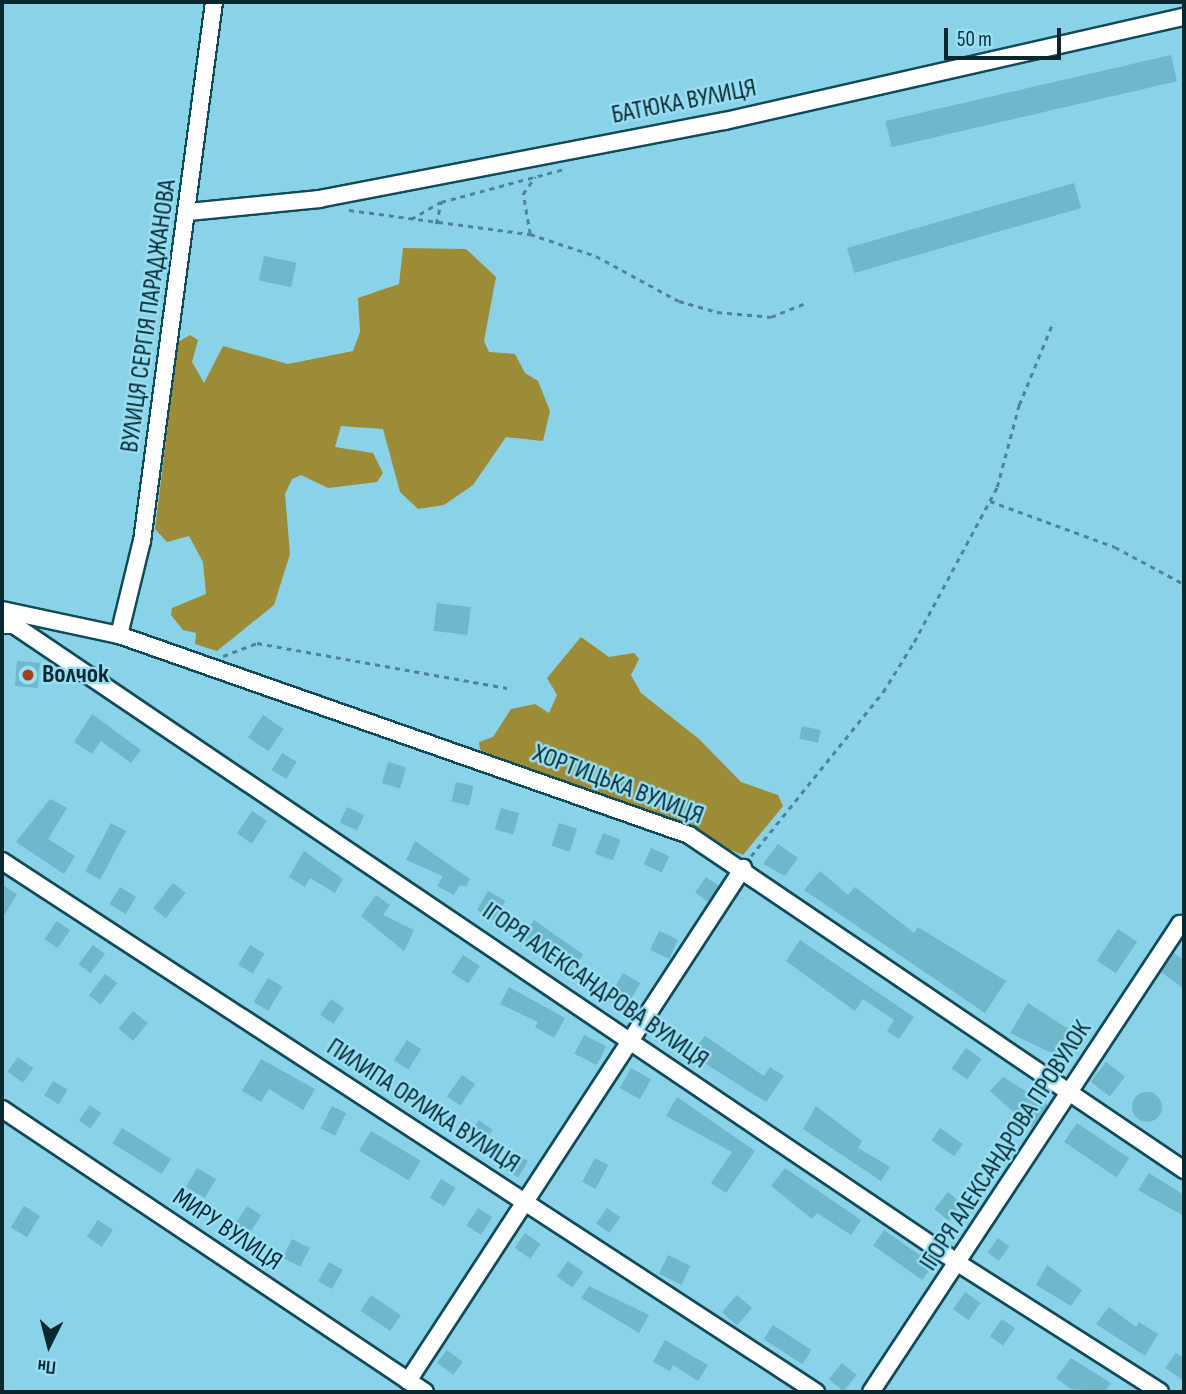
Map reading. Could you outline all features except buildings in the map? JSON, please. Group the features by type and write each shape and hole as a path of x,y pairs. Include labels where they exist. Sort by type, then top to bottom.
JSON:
{"street":[{"name":"ВУЛИЦЯ СЕРГІЯ ПАРАДЖАНОВА","path":"119,635 136,585 189,212 214,2"},
{"name":"БАТЮКА ВУЛИЦЯ","path":"189,212 319,199 725,121 1184,17"},
{"name":"ХОРТИЦЬКА ВУЛИЦЯ","path":"2,610 119,635 214,666 689,835 743,868 1066,1094 1184,1170"},
{"name":"ІГОРЯ АЛЕКСАНДРОВА ВУЛИЦЯ","path":"2,625 14,625 961,1265 1160,1392"},
{"name":"ПИЛИПА ОРЛИКА ВУЛИЦЯ","path":"2,861 816,1392"},
{"path":"408,1381 633,1042 743,868"},
{"name":"ІГОРЯ АЛЕКСАНДРОВА ПРОВУЛОК","path":"871,1392 961,1265 1066,1094 1182,925"},
{"name":"МИРУ ВУЛИЦЯ","path":"2,1109 425,1392"}],"path":[{"path":"410,220 441,202 579,166"},
{"path":"530,234 523,194 535,177"},
{"path":"436,224 441,202"},
{"path":"343,208 368,217 530,234 596,256 678,301 717,312 771,317 803,304"},
{"path":"743,868 883,692 989,501 1019,405 1054,322"},
{"path":"989,501 1115,547 1184,584"},
{"path":"214,666 239,646 257,643 507,688"}],"shaded area":[{"path":"403,248 466,249 496,277 484,341 489,352 515,354 525,373 538,381 550,411 543,441 506,437 473,485 444,505 418,509 400,492 383,429 341,426 335,447 373,453 383,473 377,482 328,488 301,475 292,479 285,494 290,554 274,605 217,651 195,644 196,633 183,630 171,615 172,608 206,594 203,562 189,536 167,542 155,529 178,342 190,335 198,340 192,362 204,383 223,346 288,364 353,351 360,332 358,298 399,284"},
{"path":"581,637 609,657 634,653 639,659 631,675 641,693 699,739 741,782 778,795 783,806 743,855 480,750 479,742 493,737 511,709 535,704 549,713 557,695 547,678"}],"place":[{"name":"Волчок","path":"28,675"}]}
